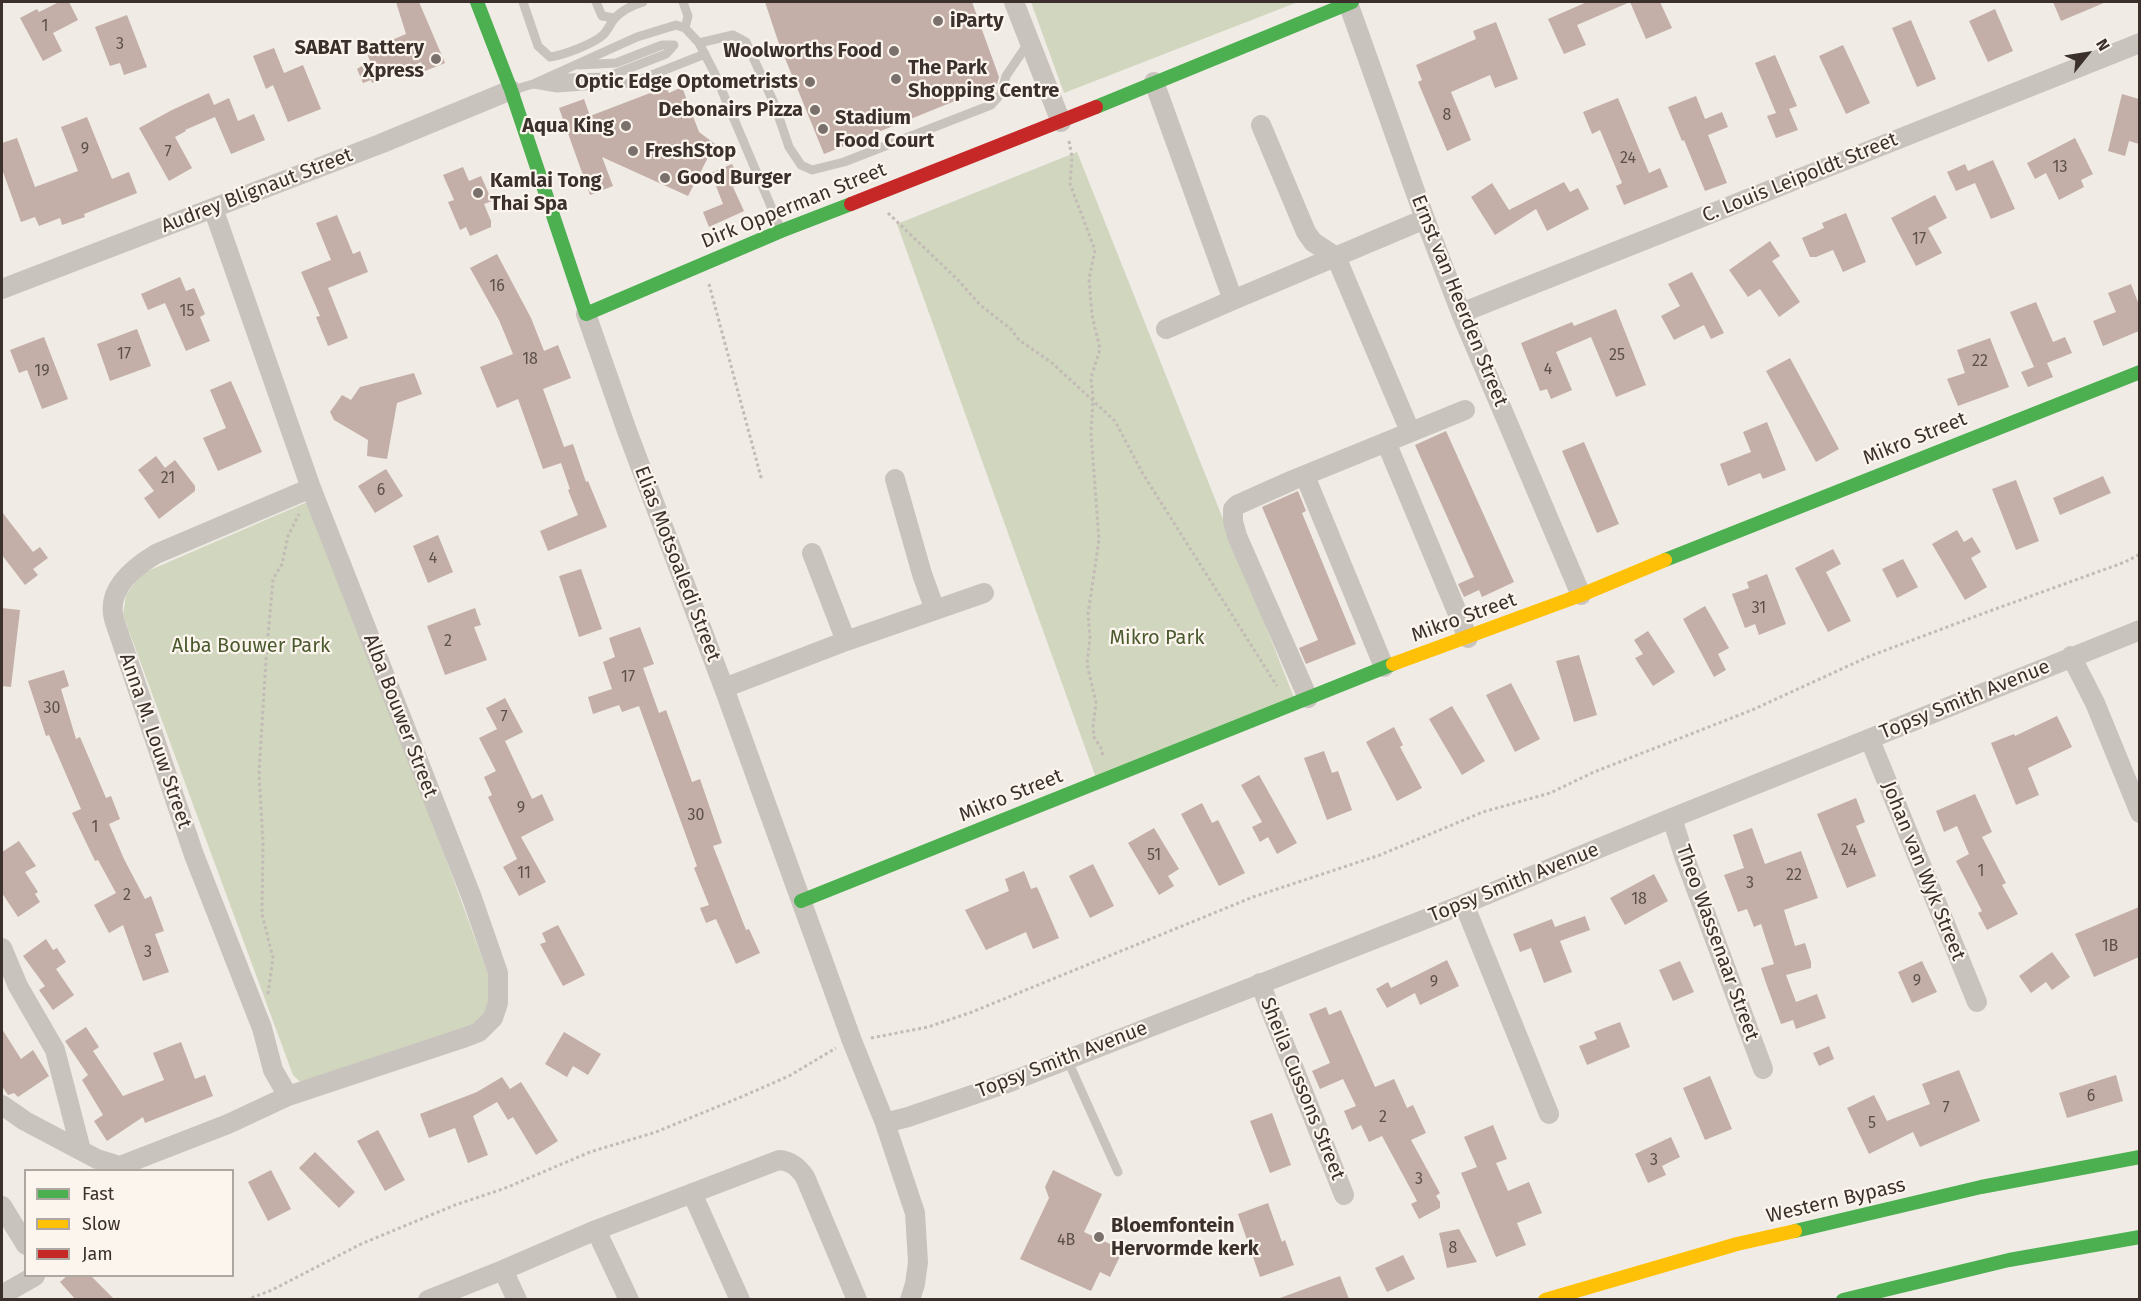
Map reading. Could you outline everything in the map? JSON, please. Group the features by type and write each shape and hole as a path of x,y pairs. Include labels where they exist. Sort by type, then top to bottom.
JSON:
{"main road":[{"name":"Elias Motsoaledi Street","path":"477,2 511,90 586,314"},
{"name":"Dirk Opperman Street","path":"586,314 781,231 1061,123 1154,82 1350,2"},
{"name":"Mikro Street","path":"801,901 1289,705 1581,595 2139,372"},
{"name":"Western Bypass","path":"1545,1299 1737,1244 1982,1187 2139,1157"},
{"path":"1843,1299 2009,1260 2139,1237"}],"street":[{"path":"1014,2 1061,123"},
{"name":"Ernst van Heerden Street","path":"1350,2 1425,219 1461,313 1581,595"},
{"name":"C. Louis Leipoldt Street","path":"1461,313 2139,43"},
{"path":"1154,82 1233,300"},
{"name":"Audrey Blignaut Street","path":"2,289 511,90"},
{"path":"1261,124 1306,232 1313,242 1336,257 1410,431"},
{"name":"Alba Bouwer Street","path":"120,1168 228,1124 288,1096 479,1032 493,1018 498,1003 498,973 472,898 311,488 213,208"},
{"path":"1166,329 1425,219"},
{"name":"Elias Motsoaledi Street","path":"586,314 852,1041 885,1123 915,1213 918,1262 910,1299"},
{"path":"1308,698 1237,536 1232,513 1237,505 1465,410"},
{"path":"1386,442 1468,638"},
{"path":"1305,476 1384,668"},
{"path":"896,479 922,574 935,610"},
{"name":"Anna M. Louw Street","path":"288,1096 273,1070 262,1028 194,855 120,637 113,614 113,604 122,582 142,562 311,488"},
{"path":"812,553 846,641"},
{"path":"724,688 846,641 984,593"},
{"name":"Topsy Smith Avenue","path":"885,1123 1010,1082 1464,904 2139,630"},
{"path":"2071,656 2095,703 2139,813"},
{"name":"Johan van Wyk Street","path":"1870,740 1977,1002"},
{"name":"Theo Wassenaar Street","path":"1672,818 1763,1069"},
{"path":"1464,904 1549,1114"},
{"path":"2,948 18,986 55,1050 90,1160"},
{"name":"Sheila Cussons Street","path":"1260,983 1344,1195"},
{"path":"2,1105 90,1160 120,1168"},
{"path":"428,1299 596,1230 779,1160 788,1160 805,1177 857,1299"},
{"path":"692,1193 740,1299"},
{"path":"2,1206 23,1238"},
{"path":"596,1230 629,1299"},
{"path":"503,1270 517,1299"},
{"path":"2,1295 32,1277"}],"lane":[{"path":"523,2 538,46 550,57 558,56 596,40 624,10 644,2"},
{"path":"596,2 602,16 615,18"},
{"path":"683,2 688,16 685,28"},
{"path":"511,90 533,84 610,48 658,29 676,25 685,28 699,43 726,98 781,231"},
{"path":"699,43 733,35 746,42 774,103 789,147 801,165 812,170 844,162 991,105 1001,94 1006,76 1029,42"},
{"path":"533,84 547,86 567,78 606,76 666,54 674,45 662,45 616,63 573,65"},
{"path":"533,84 557,88 617,85 634,82 705,54"},
{"path":"1067,1059 1118,1172"}],"path":[{"path":"1061,123 1071,146 1070,184 1095,250 1089,279 1092,315 1100,349 1091,378 1093,399 1091,433 1099,540 1090,595 1087,664 1096,703 1094,737 1102,750 1107,779"},
{"path":"871,197 958,280 980,305 1011,329 1019,340 1051,362 1115,421 1143,474 1289,705"},
{"path":"709,282 762,481"},
{"path":"267,997 273,958 262,914 263,842 259,774 266,659 273,579 282,564 288,536 311,488"},
{"path":"246,1299 272,1290 361,1244 455,1205 503,1189 590,1152 622,1144 664,1129 741,1098 789,1076 812,1064 832,1049 852,1041 928,1027 972,1012 1253,897 1380,855 1483,812 1550,793 1594,772 1752,710 1870,656 2125,562 2139,554"}],"green space":[{"path":"1031,2 1298,2 1064,93"},
{"name":"Mikro Park","path":"1077,152 1295,700 1096,778 897,224"},
{"name":"Alba Bouwer Park","path":"314,499 492,985 489,1009 480,1025 309,1090 293,1075 123,615 126,595 141,574"}],"building":[{"path":"59,2 69,2 78,20 53,33 62,51 43,61 20,18 37,9 39,12"},
{"path":"396,2 419,2 445,63 425,71 421,62 372,83 371,80 363,83 357,69 370,61 366,51 406,34"},
{"name":"The Park Shopping Centre","path":"765,2 972,2 999,77 997,84 824,154 778,41"},
{"path":"1587,2 1630,2 1577,25 1586,45 1564,54 1548,19"},
{"path":"1630,2 1660,2 1672,28 1646,39"},
{"path":"2053,2 2106,2 2061,21"},
{"path":"1995,9 2013,51 1988,62 1969,21"},
{"path":"127,15 147,67 124,75 120,63 110,66 95,27"},
{"path":"1911,20 1936,79 1917,87 1892,28"},
{"path":"1496,22 1518,79 1495,88 1490,75 1451,92 1471,140 1447,151 1418,82 1422,80 1416,65 1476,39 1473,31"},
{"path":"1843,45 1870,103 1846,114 1819,56"},
{"path":"274,48 284,73 303,65 321,109 288,122 273,85 266,89 253,56"},
{"path":"1775,55 1797,106 1789,109 1798,130 1776,138 1767,116 1776,113 1755,63"},
{"path":"666,87 669,93 682,87 699,132 715,144 688,196 602,157 613,186 590,195 559,108 584,99 590,116"},
{"path":"209,93 214,105 229,98 238,121 254,114 265,140 231,154 215,117 175,137 192,168 169,181 139,128"},
{"path":"2122,94 2139,99 2139,144 2129,141 2125,156 2108,151"},
{"path":"1696,96 1705,119 1722,112 1728,127 1708,135 1727,183 1705,191 1668,107"},
{"path":"1618,98 1649,173 1660,168 1668,187 1624,205 1616,186 1622,183 1600,130 1592,134 1583,112"},
{"path":"87,117 112,179 129,172 137,193 62,225 60,218 39,226 35,217 21,222 2,169 2,143 17,138 35,187 78,171 61,127"},
{"path":"2075,138 2093,174 2081,180 2084,187 2059,200 2046,173 2035,179 2027,163"},
{"path":"1993,160 2015,209 1991,219 1975,183 1956,191 1947,172 1965,164 1968,171"},
{"path":"732,164 741,183 733,187 744,211 709,227 703,212 723,204 711,173"},
{"path":"463,167 469,181 481,176 492,201 484,204 491,227 470,236 466,227 460,230 448,202 454,200 443,175"},
{"path":"1564,182 1570,192 1578,188 1589,209 1547,231 1536,209 1495,235 1471,197 1492,183 1509,210"},
{"path":"1935,195 1947,218 1928,228 1942,253 1916,266 1891,218"},
{"path":"1846,213 1866,262 1843,272 1833,250 1810,257 1802,238 1824,228 1822,223"},
{"path":"337,215 353,254 360,251 368,272 328,288 348,338 328,346 316,317 320,316 301,272 331,260 316,223"},
{"path":"1770,241 1780,256 1772,261 1800,302 1779,317 1760,289 1748,297 1729,270"},
{"path":"497,254 531,318 544,351 558,345 571,378 543,389 564,447 573,444 586,482 588,481 607,527 548,551 540,531 578,515 561,463 543,469 518,399 497,408 480,367 513,354 499,320 470,268"},
{"path":"1692,272 1724,333 1711,339 1704,325 1674,340 1661,316 1680,306 1668,284"},
{"path":"180,277 186,291 194,288 205,314 200,317 210,341 186,351 165,303 148,310 141,294"},
{"path":"2131,284 2139,305 2139,331 2103,346 2093,321 2116,312 2108,293"},
{"path":"2036,302 2053,342 2065,337 2072,353 2047,363 2053,377 2028,387 2021,372 2034,367 2010,312"},
{"path":"1616,309 1646,385 1616,397 1591,337 1556,352 1572,390 1551,399 1547,389 1540,391 1521,343 1572,322 1574,326"},
{"path":"137,329 151,366 110,381 97,344"},
{"path":"44,337 68,399 42,409 27,370 19,373 10,350"},
{"path":"1990,338 2009,387 1958,406 1947,379 1965,373 1957,350"},
{"path":"1790,358 1839,449 1816,462 1766,371"},
{"path":"414,373 422,394 397,403 387,459 367,456 368,440 334,420 330,412 342,395 351,400 360,387"},
{"path":"231,381 262,452 218,471 203,438 226,428 210,390"},
{"path":"1767,422 1786,470 1763,479 1760,473 1728,486 1720,464 1751,452 1743,432"},
{"path":"1446,431 1514,582 1482,597 1479,590 1464,597 1458,584 1474,577 1415,445"},
{"path":"1584,442 1619,524 1597,533 1562,451"},
{"path":"156,456 165,468 175,460 195,486 195,491 159,519 144,498 154,491 138,470"},
{"path":"386,469 403,496 375,513 358,486"},
{"path":"2103,476 2111,493 2060,515 2053,498"},
{"path":"2016,480 2039,541 2016,550 1992,489"},
{"path":"1298,491 1306,511 1302,513 1356,644 1306,664 1299,648 1318,640 1262,507"},
{"path":"2,512 33,552 40,547 48,558 33,569 38,575 25,585 2,555"},
{"path":"1957,530 1964,542 1972,537 1981,552 1971,558 1987,587 1965,600 1932,544"},
{"path":"438,535 453,572 428,583 413,546"},
{"path":"1833,549 1841,564 1826,572 1851,621 1828,632 1795,568"},
{"path":"1903,559 1918,587 1897,598 1882,569"},
{"path":"581,569 602,629 579,637 559,576"},
{"path":"1767,574 1786,624 1759,635 1755,624 1745,628 1732,594 1749,588 1747,582"},
{"path":"1705,606 1729,648 1718,654 1726,670 1714,677 1683,619"},
{"path":"2,608 20,610 11,687 2,686"},
{"path":"475,608 481,625 474,627 487,660 445,675 427,626"},
{"path":"640,627 654,664 643,668 659,713 666,710 692,782 700,779 722,843 713,846 746,930 749,929 760,953 736,964 716,919 706,923 700,908 709,905 694,868 697,866 639,706 622,712 619,705 593,714 588,697 612,689 603,662 615,657 609,638"},
{"path":"1648,631 1675,672 1653,686 1635,658 1643,654 1634,640"},
{"path":"1579,655 1597,715 1574,722 1556,661"},
{"path":"64,670 69,686 61,689 76,739 80,737 106,798 111,796 120,819 109,824 145,899 151,896 164,931 155,934 169,972 143,981 123,925 109,933 94,905 116,893 98,860 95,861 72,813 81,809 49,735 46,736 28,681"},
{"path":"1511,683 1540,739 1515,752 1486,695"},
{"path":"505,698 523,732 505,741 532,799 542,794 554,820 521,837 546,882 519,896 503,867 517,859 488,797 492,795 484,777 496,771 479,738 497,729 486,708"},
{"path":"1452,706 1485,761 1462,775 1429,719"},
{"path":"2057,716 2072,747 2028,768 2039,795 2016,805 1991,743 2014,734 2015,736"},
{"path":"1394,727 1403,745 1400,747 1422,788 1397,801 1366,742"},
{"path":"1324,751 1332,773 1338,771 1352,810 1327,820 1304,758"},
{"path":"1259,775 1297,843 1277,854 1268,837 1260,842 1252,827 1262,822 1241,785"},
{"path":"1975,794 1992,832 1982,837 2006,883 2002,885 2018,914 1987,930 1978,913 1982,911 1956,861 1969,854 1957,826 1944,832 1936,811"},
{"path":"1856,798 1865,822 1856,826 1876,876 1847,888 1817,814"},
{"path":"1202,803 1212,823 1218,820 1245,873 1219,886 1181,814"},
{"path":"1154,828 1179,869 1168,876 1174,886 1159,895 1128,843"},
{"path":"1752,828 1765,864 1801,851 1818,898 1784,910 1795,946 1805,943 1811,962 1811,968 1786,975 1796,1002 1817,994 1826,1018 1796,1029 1793,1020 1781,1024 1761,968 1774,964 1761,924 1754,927 1747,909 1738,912 1724,875 1744,868 1733,835"},
{"path":"19,841 36,866 25,872 38,892 35,894 40,902 18,917 2,893 2,852"},
{"path":"1093,864 1114,906 1090,918 1069,876"},
{"path":"1024,871 1031,889 1037,887 1059,938 1033,949 1026,932 986,950 965,910 1009,891 1005,879"},
{"path":"1654,874 1668,901 1625,925 1610,898"},
{"path":"2139,907 2139,957 2094,977 2075,934"},
{"path":"1585,916 1590,930 1560,941 1572,972 1544,983 1531,948 1520,952 1513,934 1552,919 1555,927"},
{"path":"558,925 585,975 563,986 540,944 546,942 542,933"},
{"path":"46,939 53,950 57,948 66,962 56,969 74,995 53,1010 39,990 45,986 23,956"},
{"path":"2052,952 2070,977 2052,990 2046,982 2031,993 2019,976"},
{"path":"1447,960 1459,986 1420,1005 1415,993 1387,1008 1376,989 1388,982 1391,988"},
{"path":"1680,961 1694,992 1673,1001 1659,970"},
{"path":"1922,961 1937,992 1912,1003 1898,972"},
{"path":"1326,1007 1329,1015 1341,1010 1375,1087 1394,1079 1407,1108 1413,1105 1426,1133 1411,1140 1440,1193 1436,1196 1440,1202 1440,1208 1419,1219 1411,1204 1417,1201 1382,1136 1369,1142 1361,1125 1352,1130 1344,1111 1356,1106 1343,1079 1320,1089 1312,1071 1330,1063 1309,1014"},
{"path":"1620,1022 1630,1047 1587,1065 1579,1046 1597,1039 1594,1032"},
{"path":"86,1027 99,1047 93,1051 123,1096 164,1080 153,1053 181,1042 195,1079 205,1075 213,1096 145,1123 143,1117 107,1141 94,1121 103,1115 82,1080 88,1075 65,1041"},
{"path":"2,1029 21,1059 33,1050 49,1076 18,1097 14,1093 8,1095 2,1086"},
{"path":"564,1032 601,1054 588,1075 573,1066 567,1077 545,1064"},
{"path":"1829,1046 1834,1059 1819,1066 1813,1053"},
{"path":"1959,1070 1980,1121 1920,1147 1913,1132 1869,1154 1847,1108 1874,1095 1887,1121 1930,1104 1922,1084"},
{"path":"2116,1075 2123,1101 2067,1118 2059,1093"},
{"path":"1710,1076 1732,1129 1705,1140 1683,1088"},
{"path":"502,1077 510,1089 521,1082 558,1141 536,1155 513,1117 508,1120 497,1102 473,1116 488,1155 468,1163 455,1128 429,1138 420,1114 477,1092"},
{"path":"1272,1113 1291,1165 1270,1173 1250,1121"},
{"path":"1493,1125 1507,1159 1496,1163 1508,1191 1529,1182 1542,1213 1517,1223 1526,1245 1496,1257 1461,1173 1477,1167 1464,1137"},
{"path":"378,1130 405,1180 385,1191 357,1141"},
{"path":"1671,1137 1680,1157 1662,1166 1666,1175 1648,1183 1635,1154"},
{"path":"315,1152 355,1192 339,1208 299,1168"},
{"path":"271,1170 291,1209 268,1221 248,1182"},
{"path":"1053,1170 1102,1194 1084,1232 1123,1250 1110,1277 1100,1272 1091,1291 1020,1259 1049,1198 1045,1187"},
{"path":"1268,1203 1282,1242 1285,1240 1294,1265 1260,1277 1238,1214"},
{"path":"1459,1229 1477,1262 1447,1268 1439,1233"},
{"path":"1403,1255 1415,1279 1387,1292 1375,1268"},
{"path":"1340,1276 1349,1299 1280,1299 1280,1298"},
{"path":"66,1277 92,1277 114,1299 75,1299 60,1282"}],"traffic: fast":[{"path":"477,2 511,90 586,314 781,231 851,204"},
{"path":"1096,107 1352,2"},
{"path":"1665,560 2140,372"},
{"path":"801,901 1393,664"},
{"path":"1795,1231 1981,1187 2140,1157"},
{"path":"1843,1300 2009,1260 2140,1237"}],"traffic: slow":[{"path":"1393,664 1581,595 1665,560"},
{"path":"1545,1300 1737,1244 1795,1231"}],"traffic: jam":[{"path":"851,204 1096,107"}],"place":[{"name":"iParty","path":"938,21"},
{"name":"Woolworths Food","path":"894,51"},
{"name":"SABAT Battery Xpress","path":"436,59"},
{"name":"The Park Shopping Centre","path":"896,79"},
{"name":"Optic Edge Optometrists","path":"810,82"},
{"name":"Debonairs Pizza","path":"815,110"},
{"name":"Aqua King","path":"626,126"},
{"name":"Stadium Food Court","path":"823,129"},
{"name":"FreshStop","path":"633,151"},
{"name":"Good Burger","path":"665,178"},
{"name":"Kamlai Tong Thai Spa","path":"478,193"},
{"name":"Bloemfontein Hervormde kerk","path":"1099,1237"}]}
